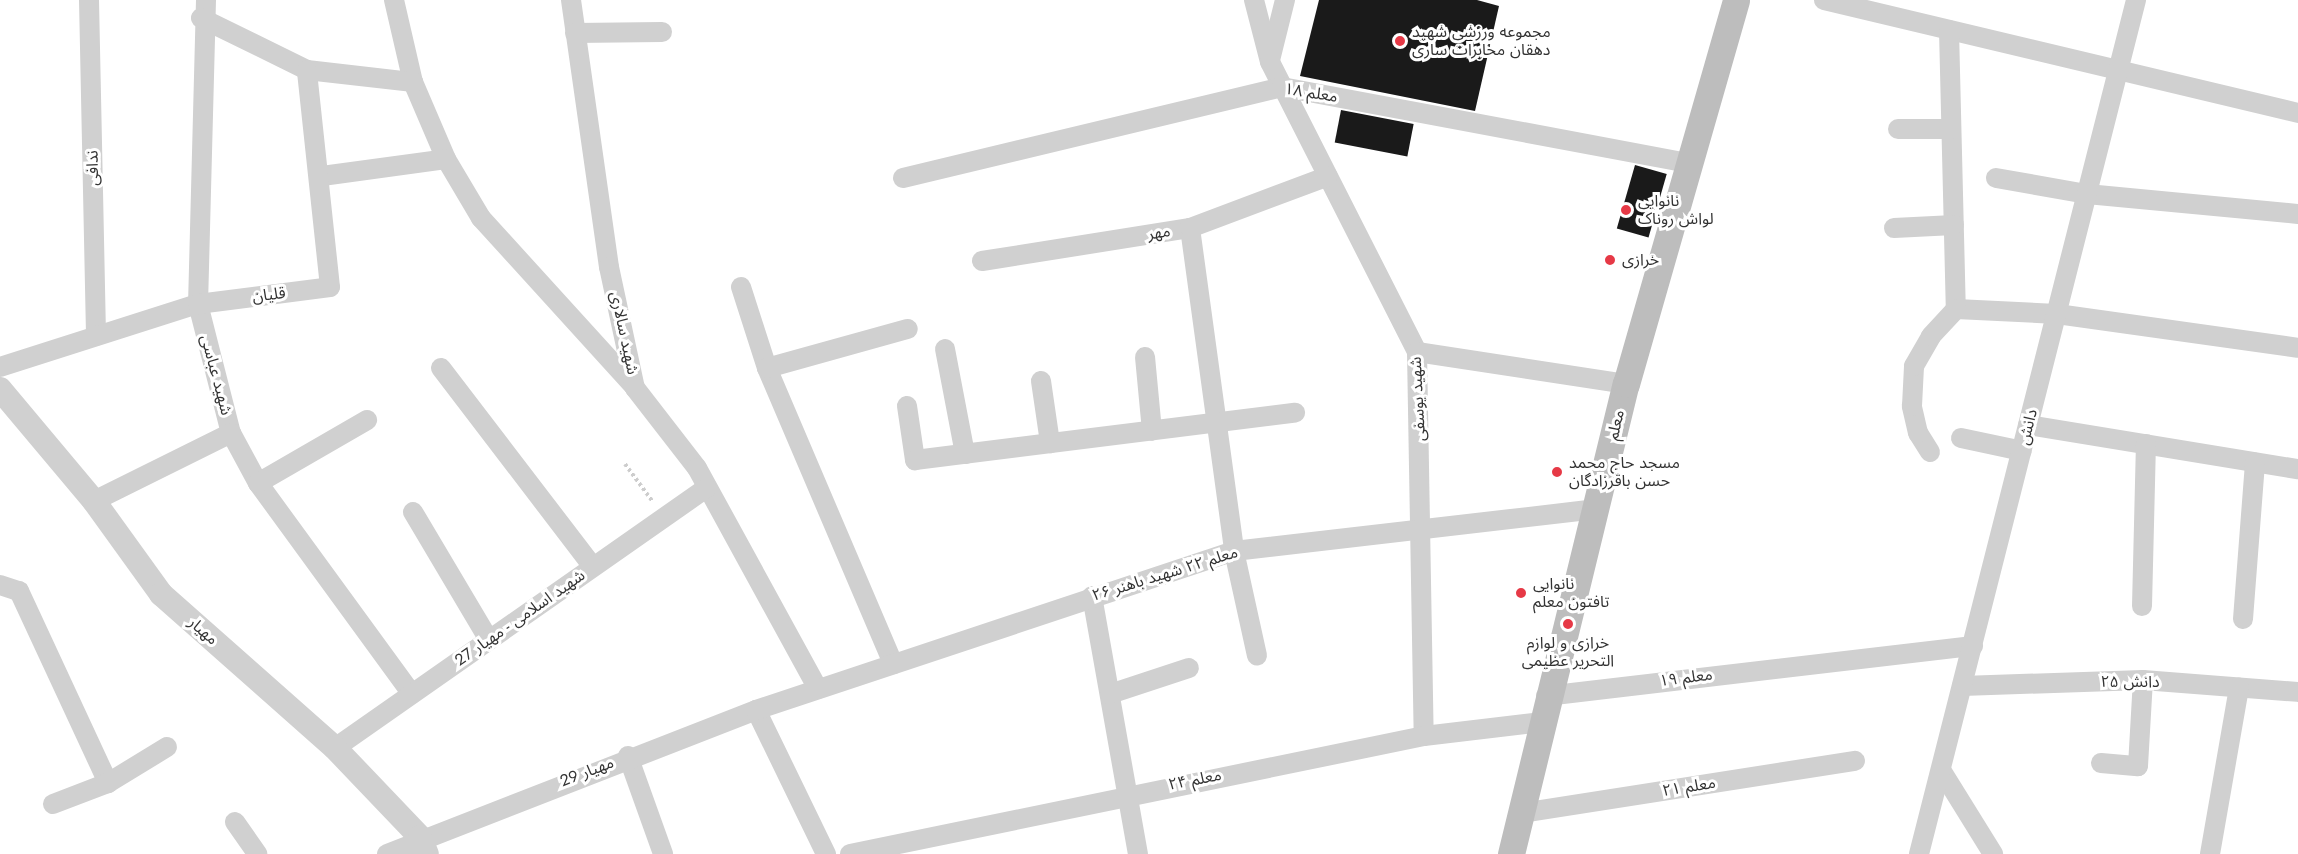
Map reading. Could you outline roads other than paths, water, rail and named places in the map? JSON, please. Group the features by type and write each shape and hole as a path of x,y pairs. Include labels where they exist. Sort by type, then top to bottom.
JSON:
{"main road":[{"name":"معلم","path":"1511,854 1544,709 1597,509 1626,384 1736,0"}],"street":[{"name":"ندافی","path":"89,0 96,336"},
{"path":"394,0 413,82 446,159 481,218 635,388"},
{"name":"شهید سالاری","path":"571,0 609,267 635,388 706,488 818,689"},
{"name":"شهید یوسفی","path":"1254,0 1270,62 1417,352 1424,529 1424,735"},
{"path":"1270,62 1286,0"},
{"path":"1824,0 2298,113"},
{"name":"دانش","path":"1919,854 2136,0"},
{"path":"203,9 307,70 413,82"},
{"name":"شهید عباسی","path":"203,9 198,304 231,433 258,483 412,694"},
{"path":"1930,452 1918,434 1912,406 1914,366 1930,336 1956,309 1949,30"},
{"path":"575,33 662,32"},
{"name":"قلیان","path":"0,367 198,304 330,287 322,176 307,70"},
{"name":"معلم ۱۸","path":"903,178 1282,87 1688,164"},
{"path":"1898,129 1951,129"},
{"path":"322,176 446,159"},
{"name":"مهر","path":"982,261 1190,228 1328,176"},
{"path":"1996,178 2087,194 2298,214"},
{"path":"1894,228 1954,225"},
{"path":"1190,228 1221,423 1234,551 1257,656"},
{"path":"741,287 767,368 893,664"},
{"path":"1956,309 2056,314 2298,348"},
{"path":"767,368 908,329"},
{"path":"945,349 965,454"},
{"path":"1417,352 1626,384"},
{"path":"1145,357 1152,431"},
{"path":"441,368 592,567"},
{"path":"1041,381 1050,444"},
{"name":"مهیار","path":"0,389 94,501 161,594 335,748 423,845"},
{"path":"907,406 915,460 1295,413"},
{"path":"258,483 367,420"},
{"path":"2028,425 2298,469"},
{"path":"94,501 231,433"},
{"path":"1961,438 2022,451"},
{"path":"2142,606 2146,444"},
{"path":"2243,619 2255,462"},
{"name":"شهید اسلامی - مهیار 27","path":"335,748 706,488"},
{"name":"معلم ۲۲ شهید باهنر ۲۶","path":"818,689 1092,596 1234,551 1597,509"},
{"path":"413,512 489,640"},
{"path":"0,585 19,591 108,783"},
{"path":"1092,596 1138,854"},
{"name":"معلم ۱۹","path":"1544,709 1826,660 1973,646"},
{"path":"1110,694 1189,668"},
{"path":"2101,763 2138,766 2143,680"},
{"name":"دانش ۲۵","path":"1962,686 2143,680 2298,692"},
{"path":"2210,854 2239,687"},
{"name":"مهیار 29","path":"387,854 423,845 628,756 818,689"},
{"name":"معلم ۲۴","path":"850,854 1128,793 1544,709"},
{"path":"756,710 826,854"},
{"path":"53,804 108,783 167,747"},
{"path":"628,756 663,854"},
{"name":"معلم ۲۱","path":"1522,813 1855,761"},
{"path":"1941,770 1993,854"},
{"path":"235,822 257,854"}],"place":[{"name":"مجموعه ورزشی شهید دهقان مخابرات ساری","path":"1400,41"},
{"name":"نانوایی لواش روناک","path":"1626,210"},
{"name":"خرازی","path":"1610,260"},
{"name":"مسجد حاج محمد حسن باقرزادگان","path":"1557,472"},
{"name":"نانوایی تافتون معلم","path":"1521,593"},
{"name":"خرازی و لوازم التحریر عظیمی","path":"1568,624"}]}
